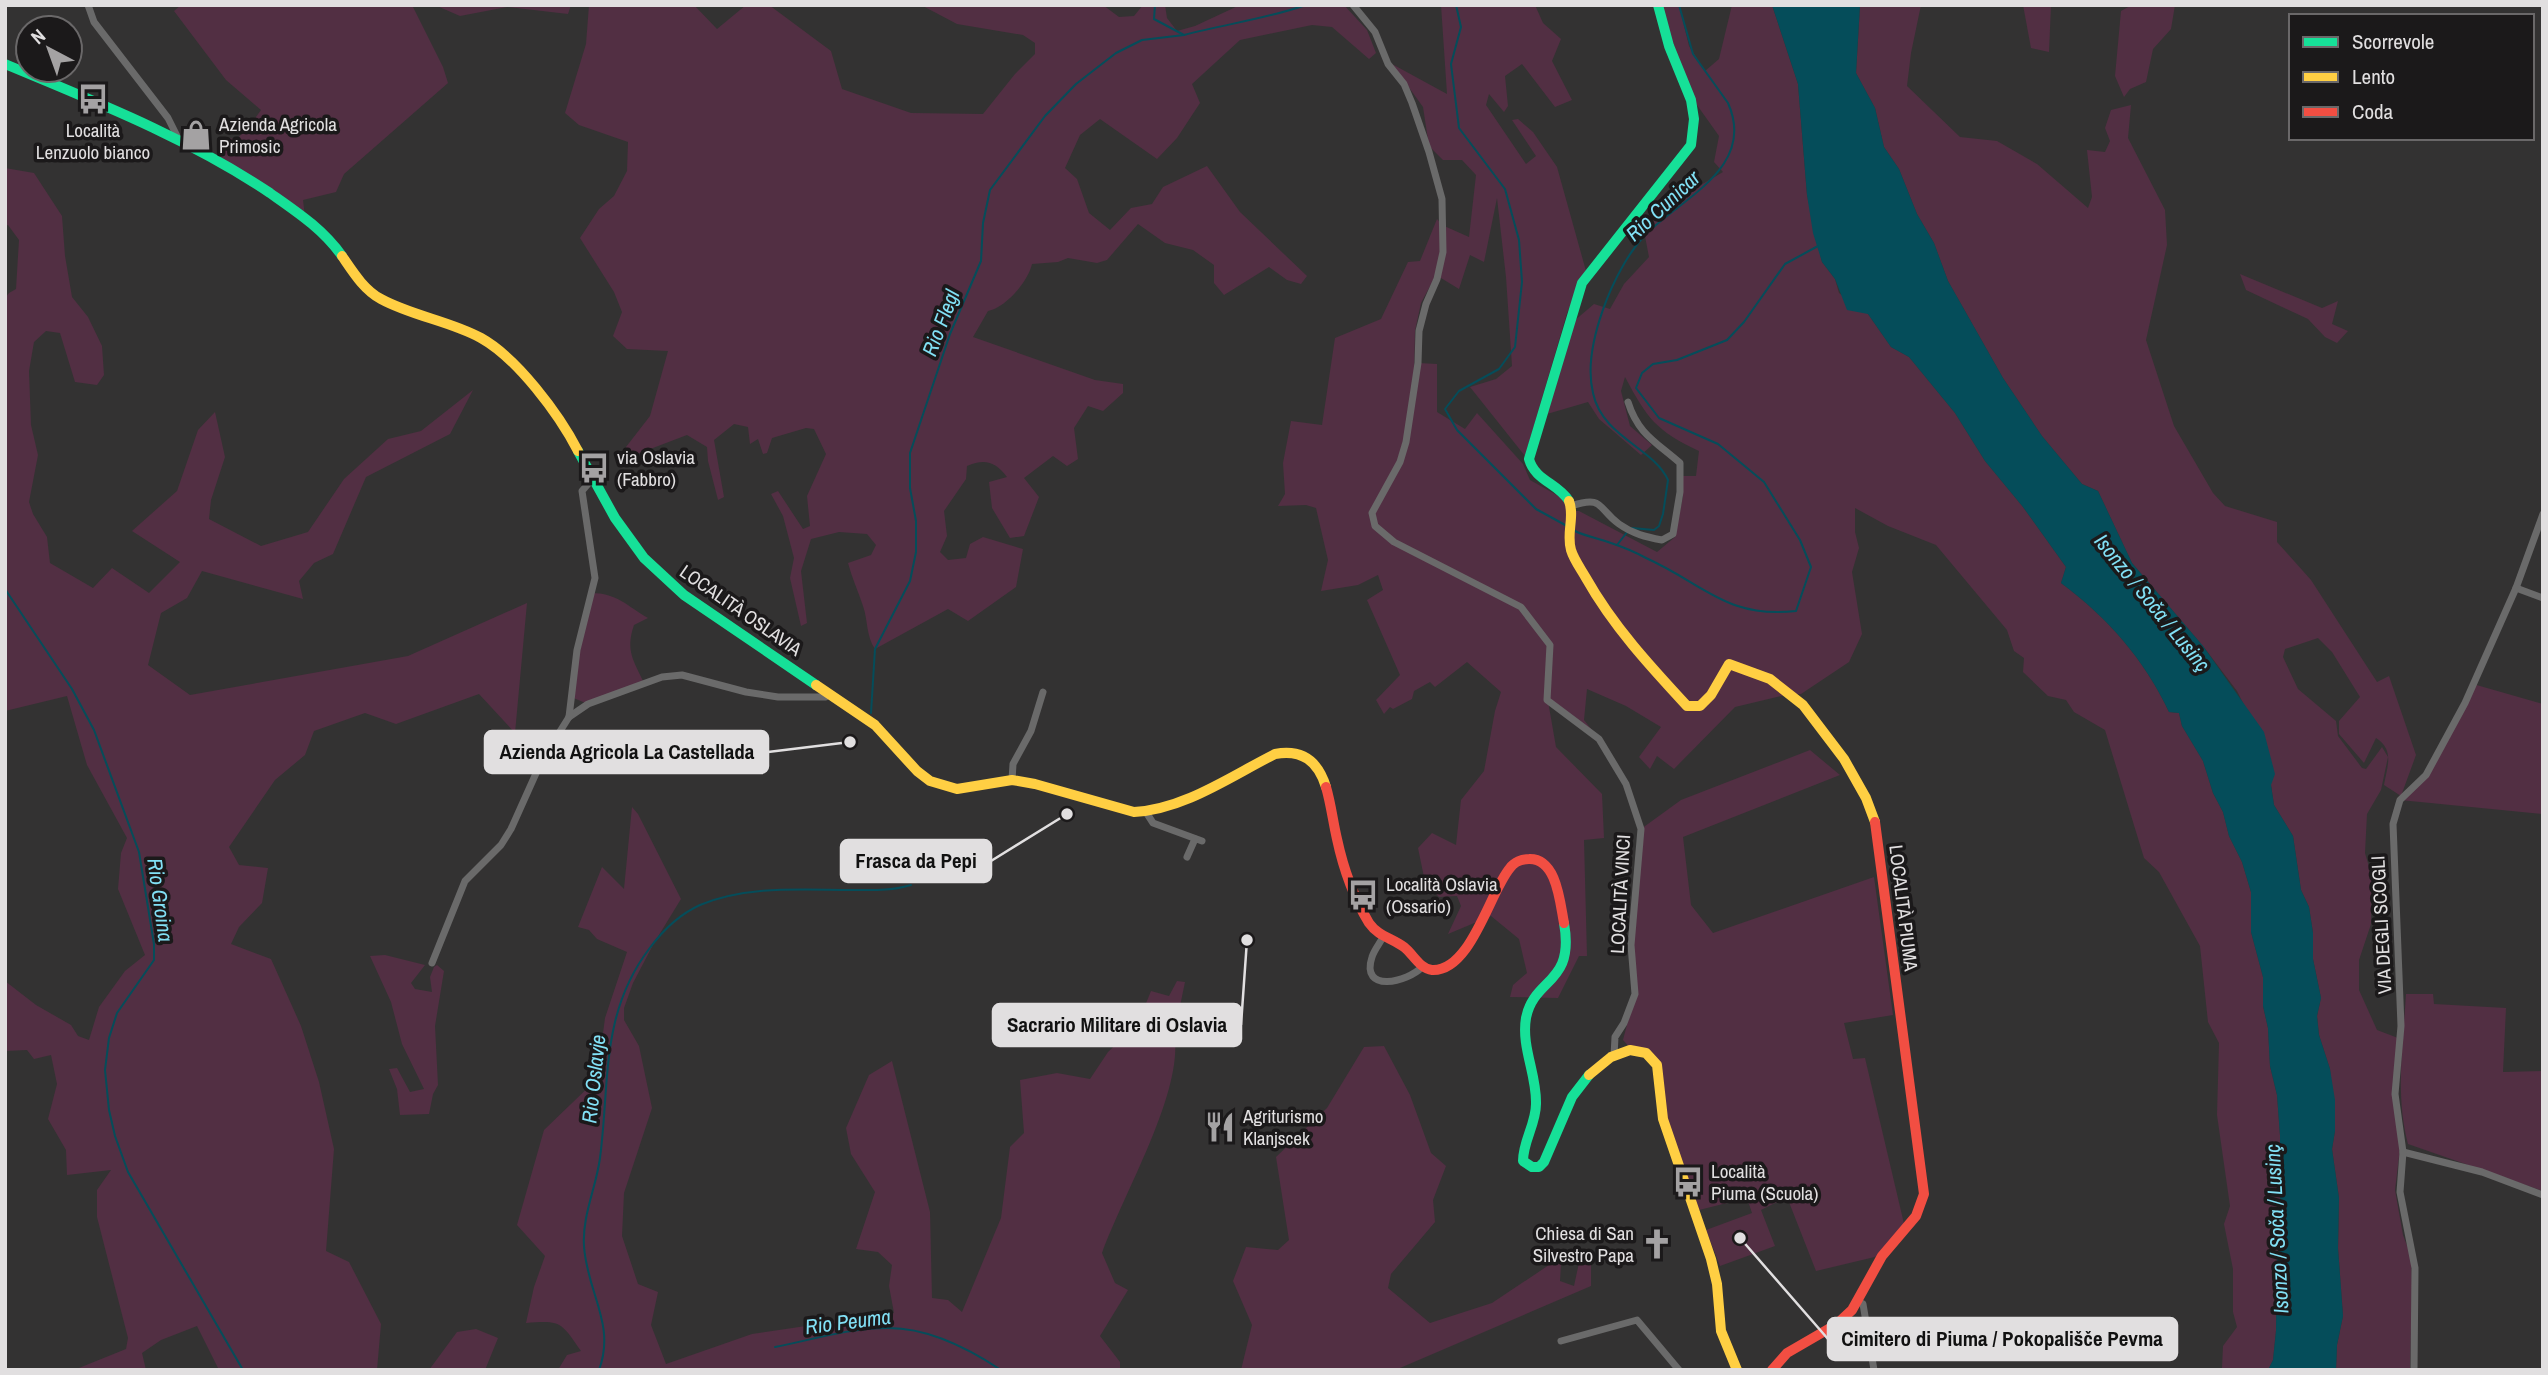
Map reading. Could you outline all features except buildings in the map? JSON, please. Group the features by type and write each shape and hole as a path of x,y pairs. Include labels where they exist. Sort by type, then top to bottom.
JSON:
{"street":[{"path":"88,5 94,22 168,118 179,140"},
{"name":"LOCALITÀ VINCI","path":"1353,5 1375,32 1388,64 1404,84 1429,152 1442,200 1443,252 1419,331 1418,363 1406,442 1400,462 1372,513 1375,526 1394,542 1521,607 1550,645 1547,700 1599,739 1626,784 1641,829 1631,945 1635,995 1624,1023 1615,1037 1614,1056"},
{"path":"1628,402 1634,422 1680,463 1679,503 1673,534 1662,540 1638,535 1618,523 1601,505 1588,500 1571,506 1566,495 1535,475 1530,468 1529,459 1581,283 1691,145 1696,121 1692,98 1673,57 1658,5"},
{"name":"LOCALITÀ OSLAVIA","path":"5,64 135,118 231,167 305,217 331,240 368,290 393,304 488,342 512,361 570,435 633,544 676,588 714,617 875,725 917,771 930,781 942,786 965,789 1012,780"},
{"path":"569,717 577,650 595,578 582,491 594,477"},
{"name":"LOCALITÀ PIUMA","path":"1571,506 1571,551 1593,593 1632,645 1687,706 1700,706 1712,695 1729,664 1770,678 1811,712 1862,787 1874,816 1924,1194 1915,1217 1883,1255 1859,1302 1846,1318 1794,1348 1776,1363 1772,1370"},
{"name":"VIA DEGLI SCOGLI","path":"2414,1370 2414,1268 2400,1192 2403,1152 2395,1094 2401,1026 2393,852 2394,817 2400,800 2426,775 2465,703 2516,588 2543,514"},
{"path":"2516,588 2543,598"},
{"path":"432,964 465,881 501,845 512,829 542,760 569,717 588,704 662,677 682,675 746,692 778,697 826,697 830,693"},
{"path":"1043,692 1031,731 1013,764 1012,780 1035,783 1123,809 1146,813 1175,803 1275,754 1293,752 1312,761 1322,774 1341,854 1370,924 1383,937 1404,947 1422,967 1441,967 1460,956 1515,862 1532,859 1544,864 1550,870 1556,888 1567,946 1561,968 1534,998 1526,1021 1537,1102 1534,1122 1522,1155 1523,1161 1527,1166 1536,1168 1544,1162 1576,1088 1591,1072 1614,1056 1632,1050 1648,1054 1656,1062 1659,1071 1659,1098 1663,1119 1711,1259 1717,1284 1721,1331 1737,1370"},
{"path":"572,697 588,704"},
{"path":"1146,813 1153,823 1198,840 1187,858"},
{"path":"1383,937 1371,959 1372,971 1378,980 1396,982 1422,967"},
{"path":"2403,1152 2482,1172 2543,1195"},
{"path":"1859,1302 1863,1304 1874,1370"},
{"path":"1561,1341 1637,1320 1679,1370"}],"shaded area":[{"path":"181,5 412,5 443,67 448,83 344,174 336,192 303,200 305,217 216,160 230,138 236,140 261,110 226,80 174,11"},
{"path":"426,5 571,5 568,14 507,7 460,16 437,6"},
{"path":"589,5 694,5 717,29 746,5 769,5 831,51 842,89 911,113 983,114 1035,54 1035,43 1023,35 957,24 921,5 1103,5 1119,17 1134,16 1143,5 1165,5 1167,18 1177,31 1195,26 1240,5 1344,5 1367,30 1376,53 1369,59 1332,27 1312,25 1240,40 1192,84 1200,103 1177,138 1157,159 1100,119 1080,135 1065,168 1077,179 1089,213 1110,230 1131,208 1152,204 1163,187 1207,166 1240,212 1307,276 1301,284 1287,280 1269,267 1224,295 1214,283 1214,265 1193,250 1165,243 1138,224 1107,260 1097,263 1068,258 1058,262 1032,264 1021,286 1008,300 988,311 973,337 1095,380 1123,384 1123,393 1103,411 1088,406 1074,428 1078,459 1067,466 1053,456 1024,478 1039,497 1024,536 1010,538 992,508 989,482 1007,477 1003,472 985,462 967,466 966,479 944,511 947,536 940,552 948,560 966,558 970,544 983,537 1023,549 1016,587 968,621 948,609 875,649 848,563 871,555 876,545 867,534 839,532 811,539 801,571 807,623 801,626 790,578 794,558 783,516 771,494 778,491 803,529 810,526 807,496 826,454 814,429 806,428 772,438 767,453 763,454 758,439 750,444 748,427 734,424 714,440 724,497 718,500 707,447 687,435 624,459 626,447 650,416 668,351 627,349 613,336 622,312 614,292 580,238 599,209 614,196 627,171 628,142 579,125 565,113 586,44"},
{"path":"1441,5 1535,5 1543,23 1561,39 1552,61 1572,100 1555,107 1522,64 1505,76 1508,106 1504,112 1489,94 1486,105 1526,164 1536,156 1512,120 1518,119 1533,132 1557,167 1586,271 1567,313 1525,456 1470,387 1496,379 1512,366 1497,198 1484,262 1470,255 1459,289 1436,275 1421,303 1415,331 1414,378 1418,363 1437,364 1437,412 1465,429 1477,413 1523,464 1530,480 1562,498 1570,511 1579,511 1657,552 1675,537 1683,496 1681,476 1696,476 1699,451 1672,437 1654,422 1625,377 1621,391 1630,426 1652,445 1641,455 1599,419 1588,402 1547,414 1574,321 1594,304 1610,309 1624,284 1649,257 1644,231 1670,203 1723,172 1714,162 1719,136 1692,98 1658,5 1679,5 1689,46 1705,71 1719,59 1732,5 1772,5 1798,84 1807,195 1822,262 1835,279 1839,293 1868,314 1891,347 1909,357 1955,413 1985,461 2023,507 2066,567 2061,583 2109,625 2136,657 2169,712 2179,713 2182,726 2203,761 2213,793 2223,812 2229,836 2242,862 2251,892 2251,932 2263,977 2263,1006 2268,1028 2270,1066 2277,1095 2280,1135 2280,1197 2284,1216 2277,1259 2273,1360 2268,1370 2212,1370 2222,1368 2223,1346 2237,1327 2233,1312 2233,1269 2224,1224 2230,1206 2217,1115 2219,1043 2208,1022 2200,946 2159,872 2144,858 2105,730 2074,712 2066,700 2048,696 2023,672 2024,658 2014,651 2007,630 1936,545 1888,526 1855,508 1855,532 1859,548 1852,572 1862,634 1849,662 1801,694 1789,694 1735,707 1674,769 1657,756 1650,769 1639,757 1661,727 1626,706 1587,689 1584,720 1599,739 1548,701 1556,747 1602,794 1604,838 1584,840 1587,956 1579,956 1558,998 1510,997 1513,985 1527,973 1519,939 1491,916 1448,934 1461,906 1457,896 1439,897 1425,882 1418,848 1432,833 1456,845 1461,800 1484,771 1501,692 1467,662 1435,687 1430,682 1414,691 1412,699 1393,709 1390,707 1384,714 1376,700 1400,675 1367,600 1383,590 1378,575 1358,585 1321,591 1328,560 1316,508 1306,505 1278,506 1285,494 1283,463 1291,421 1322,425 1335,338 1381,319 1408,262 1420,261 1437,219 1442,225 1469,237 1476,175 1462,160 1443,160 1429,146 1423,107 1392,64 1447,94"},
{"path":"1860,5 1921,5 1907,86 1960,137 1997,141 2037,164 2088,208 2092,197 2087,150 2105,152 2110,141 2105,128 2111,110 2131,105 2128,138 2165,210 2167,245 2146,340 2174,426 2213,493 2225,506 2277,522 2277,542 2311,580 2377,682 2389,676 2416,755 2401,796 2384,785 2388,757 2381,790 2367,814 2365,853 2372,877 2371,924 2359,960 2359,990 2377,1030 2398,1038 2393,1082 2400,1149 2395,1190 2403,1235 2411,1256 2410,1370 2336,1370 2337,1345 2343,1316 2338,1248 2339,1198 2332,1149 2335,1131 2330,1069 2319,1035 2317,1016 2321,998 2313,959 2313,933 2309,907 2301,890 2293,836 2274,805 2271,785 2245,707 2237,691 2203,646 2132,563 2098,491 2082,484 2042,436 2003,378 1948,281 1934,243 1917,214 1899,169 1884,147 1875,108 1856,73","holes":["2318,638 2332,652 2360,697 2339,721 2339,734 2364,763 2376,738 2386,748 2388,757 2382,747 2366,769 2362,768 2338,736 2336,721 2298,689 2283,657 2285,649"]},
{"path":"2023,5 2051,5 2049,52 2031,48"},
{"path":"2132,5 2175,5 2171,29 2153,49 2146,82 2130,89 2124,97 2115,76 2121,11"},
{"path":"5,168 34,173 62,216 72,297 88,317 102,346 104,375 97,385 75,382 60,333 46,331 34,342 29,371 31,425 38,455 29,502 47,537 50,563 93,588 112,568 149,593 180,562 132,531 177,491 198,430 215,412 225,457 211,500 209,519 261,546 308,532 344,479 388,439 421,431 473,390 450,434 366,477 333,554 314,563 299,581 303,599 202,571 187,598 161,613 148,665 190,695 408,656 527,603 515,733 479,694 396,724 365,713 314,731 305,755 275,780 229,847 239,865 268,868 262,903 239,927 231,944 271,959 301,1026 319,1082 334,1149 326,1251 349,1262 381,1324 377,1370 219,1370 197,1326 161,1340 142,1353 146,1370 74,1370 126,1349 128,1338 97,1217 97,1190 111,1170 67,1175 66,1150 48,1119 57,1084 51,1055 34,1059 27,1050 5,1051 5,981 36,1005 71,1025 78,1036 89,1040 99,1007 125,971 145,955 118,889 121,853 127,838 87,765 67,696 5,711 5,298 16,289 19,240 8,225 5,226"},
{"path":"2240,274 2322,308 2338,301 2332,324 2348,331 2337,343 2325,337 2308,319 2246,290"},
{"path":"591,593 615,598 648,618 634,625 630,642 634,662 644,683 588,704 571,697"},
{"path":"2473,684 2543,704 2543,814 2400,800 2426,775"},
{"path":"1810,750 1840,775 1683,837 1691,905 1713,933 1874,877 1893,1015 1844,1023 1853,1059 1865,1058 1905,1228 1883,1255 1816,1271 1787,1197 1761,1210 1775,1246 1720,1266 1706,1230 1752,1213 1747,1198 1695,1211 1663,1119 1656,1062 1632,1050 1623,1040 1635,994 1632,964 1641,829 1681,800"},
{"path":"632,807 681,899 633,983 624,1008 624,1020 639,1046 652,1108 624,1193 622,1236 638,1284 658,1292 651,1325 666,1364 752,1334 894,1313 889,1286 892,1265 878,1252 856,1249 875,1192 851,1154 846,1128 869,1075 892,1061 930,1212 932,1298 948,1300 962,1312 1001,1218 1010,1147 1024,1133 1020,1080 1057,1073 1090,1079 1108,1052 1138,1023 1151,991 1169,996 1177,981 1185,982 1179,1011 1189,1022 1175,1040 1169,1090 1160,1118 1102,1253 1115,1283 1128,1290 1100,1336 1120,1362 1120,1370 558,1370 567,1355 581,1351 559,1325 547,1322 526,1323 534,1287 545,1256 517,1225 544,1130 597,1079 605,1018 627,952 597,939 589,930 578,927 602,867 624,889"},
{"path":"385,955 425,965 411,983 415,989 432,992 430,977 434,967 437,965 444,971 435,1026 438,1085 433,1094 429,1114 400,1115 397,1089 389,1069 397,1068 410,1092 424,1089 402,1044 391,1002 370,956"},
{"path":"2406,994 2433,994 2434,1004 2506,1008 2503,1072 2543,1071 2543,1191 2408,1144 2401,1088"},
{"path":"1384,1046 1410,1095 1431,1153 1446,1166 1433,1200 1435,1222 1391,1274 1388,1288 1430,1323 1492,1303 1549,1265 1561,1264 1560,1281 1574,1286 1580,1258 1591,1260 1591,1286 1400,1370 1241,1370 1252,1325 1233,1281 1246,1247 1278,1250 1289,1240 1276,1157 1327,1108 1364,1047"},
{"path":"476,1329 498,1338 485,1370 429,1370 457,1332"}],"water":[{"name":"Isonzo / Soča / Lusinç","path":"1772,5 1860,5 1856,73 1875,108 1884,147 1899,169 1917,214 1934,243 1948,281 2003,378 2042,436 2082,484 2098,491 2132,563 2203,646 2264,732 2275,774 2271,785 2274,805 2293,836 2301,890 2309,907 2313,959 2321,998 2317,1016 2319,1035 2330,1069 2335,1100 2332,1149 2339,1198 2338,1248 2343,1316 2337,1345 2336,1370 2268,1370 2273,1360 2277,1259 2284,1216 2280,1197 2277,1095 2270,1066 2268,1028 2263,1006 2263,977 2251,932 2251,892 2203,761 2182,726 2179,713 2169,712 2136,657 2094,610 2061,583 2066,567 2023,507 1985,461 1955,413 1909,357 1891,347 1868,314 1847,310 1835,279 1822,262 1813,233 1807,195 1798,84"}],"waterway":[{"path":"1155,5 1154,19 1184,35 1306,5"},
{"path":"1456,5 1461,27 1451,64 1459,128 1505,189 1519,240 1522,282 1515,347 1499,369 1459,391 1445,409 1457,430 1536,509 1567,526"},
{"name":"Rio Cunicar","path":"1632,528 1654,530 1659,526 1668,480 1652,459 1617,431 1598,408 1591,375 1596,332 1612,288 1633,250 1645,235 1694,195 1724,164 1732,146 1734,126 1728,103 1693,54 1679,5"},
{"name":"Rio Flegl","path":"871,713 875,649 910,581 916,552 916,521 910,488 910,453 950,334 981,261 983,223 990,190 1045,116 1076,84 1116,53 1142,40 1184,35"},
{"path":"1575,531 1633,552 1734,605 1772,612 1796,611 1811,567 1800,540 1764,482 1718,444 1659,418 1636,388 1642,373 1653,364 1677,360 1727,340 1744,322 1785,264 1818,246"},
{"name":"Rio Cunicar","path":"1617,545 1628,531"},
{"name":"Rio Groina","path":"5,589 72,689 94,730 139,852 154,944 154,960 117,1013 109,1038 105,1070 115,1136 128,1172 243,1370"},
{"name":"Rio Oslavje","path":"599,1370 603,1353 603,1323 586,1263 585,1224 600,1158 610,1049 615,1024 622,998 649,949 665,929 692,909 737,894 776,890 882,890 911,885"},
{"name":"Rio Peuma","path":"775,1347 858,1330 901,1329 946,1340 1001,1370"}],"traffic: fast":[{"path":"1569,501 1536,472 1529,459 1582,283 1691,145 1694,119 1691,100 1669,46 1658,5"},
{"path":"5,64 141,122 239,173 300,214 327,237 342,256"},
{"path":"578,451 615,518 644,558 684,595 816,685"},
{"path":"1564,923 1564,958 1559,969 1530,1005 1526,1018 1526,1040 1536,1104 1523,1161 1532,1167 1539,1167 1544,1162 1572,1097 1589,1075"}],"traffic: slow":[{"path":"342,256 364,286 381,299 469,332 495,347 536,388 578,451"},
{"path":"1569,501 1572,554 1620,629 1687,706 1700,706 1711,695 1729,664 1770,679 1803,705 1844,759 1866,798 1875,822"},
{"path":"816,685 875,725 917,771 930,781 957,789 1012,780 1134,812 1153,810 1189,798 1275,754 1285,753 1301,755 1308,759 1318,770 1326,787"},
{"path":"1589,1075 1611,1057 1630,1050 1646,1053 1657,1065 1663,1119 1711,1259 1717,1284 1721,1331 1737,1370"}],"traffic: jam":[{"path":"1326,787 1342,860 1369,923 1404,947 1424,967 1432,970 1446,967 1458,958 1469,945 1503,879 1512,866 1521,860 1538,861 1546,866 1559,894 1564,923"},
{"path":"1772,1370 1787,1353 1837,1324 1852,1310 1882,1256 1916,1216 1924,1194 1875,822"}],"place":[{"name":"Località Lenzuolo bianco","path":"93,99"},
{"name":"Azienda Agricola Primosic","path":"196,135"},
{"name":"via Oslavia (Fabbro)","path":"594,468"},
{"name":"Azienda Agricola La Castellada","path":"850,742"},
{"name":"Frasca da Pepi","path":"1067,814"},
{"name":"Località Oslavia (Ossario)","path":"1363,895"},
{"name":"Sacrario Militare di Oslavia","path":"1247,940"},
{"name":"Agriturismo Klanjscek","path":"1220,1127"},
{"name":"Località Piuma (Scuola)","path":"1688,1182"},
{"name":"Cimitero di Piuma / Pokopališče Pevma","path":"1740,1238"},
{"name":"Chiesa di San Silvestro Papa","path":"1657,1244"}]}
